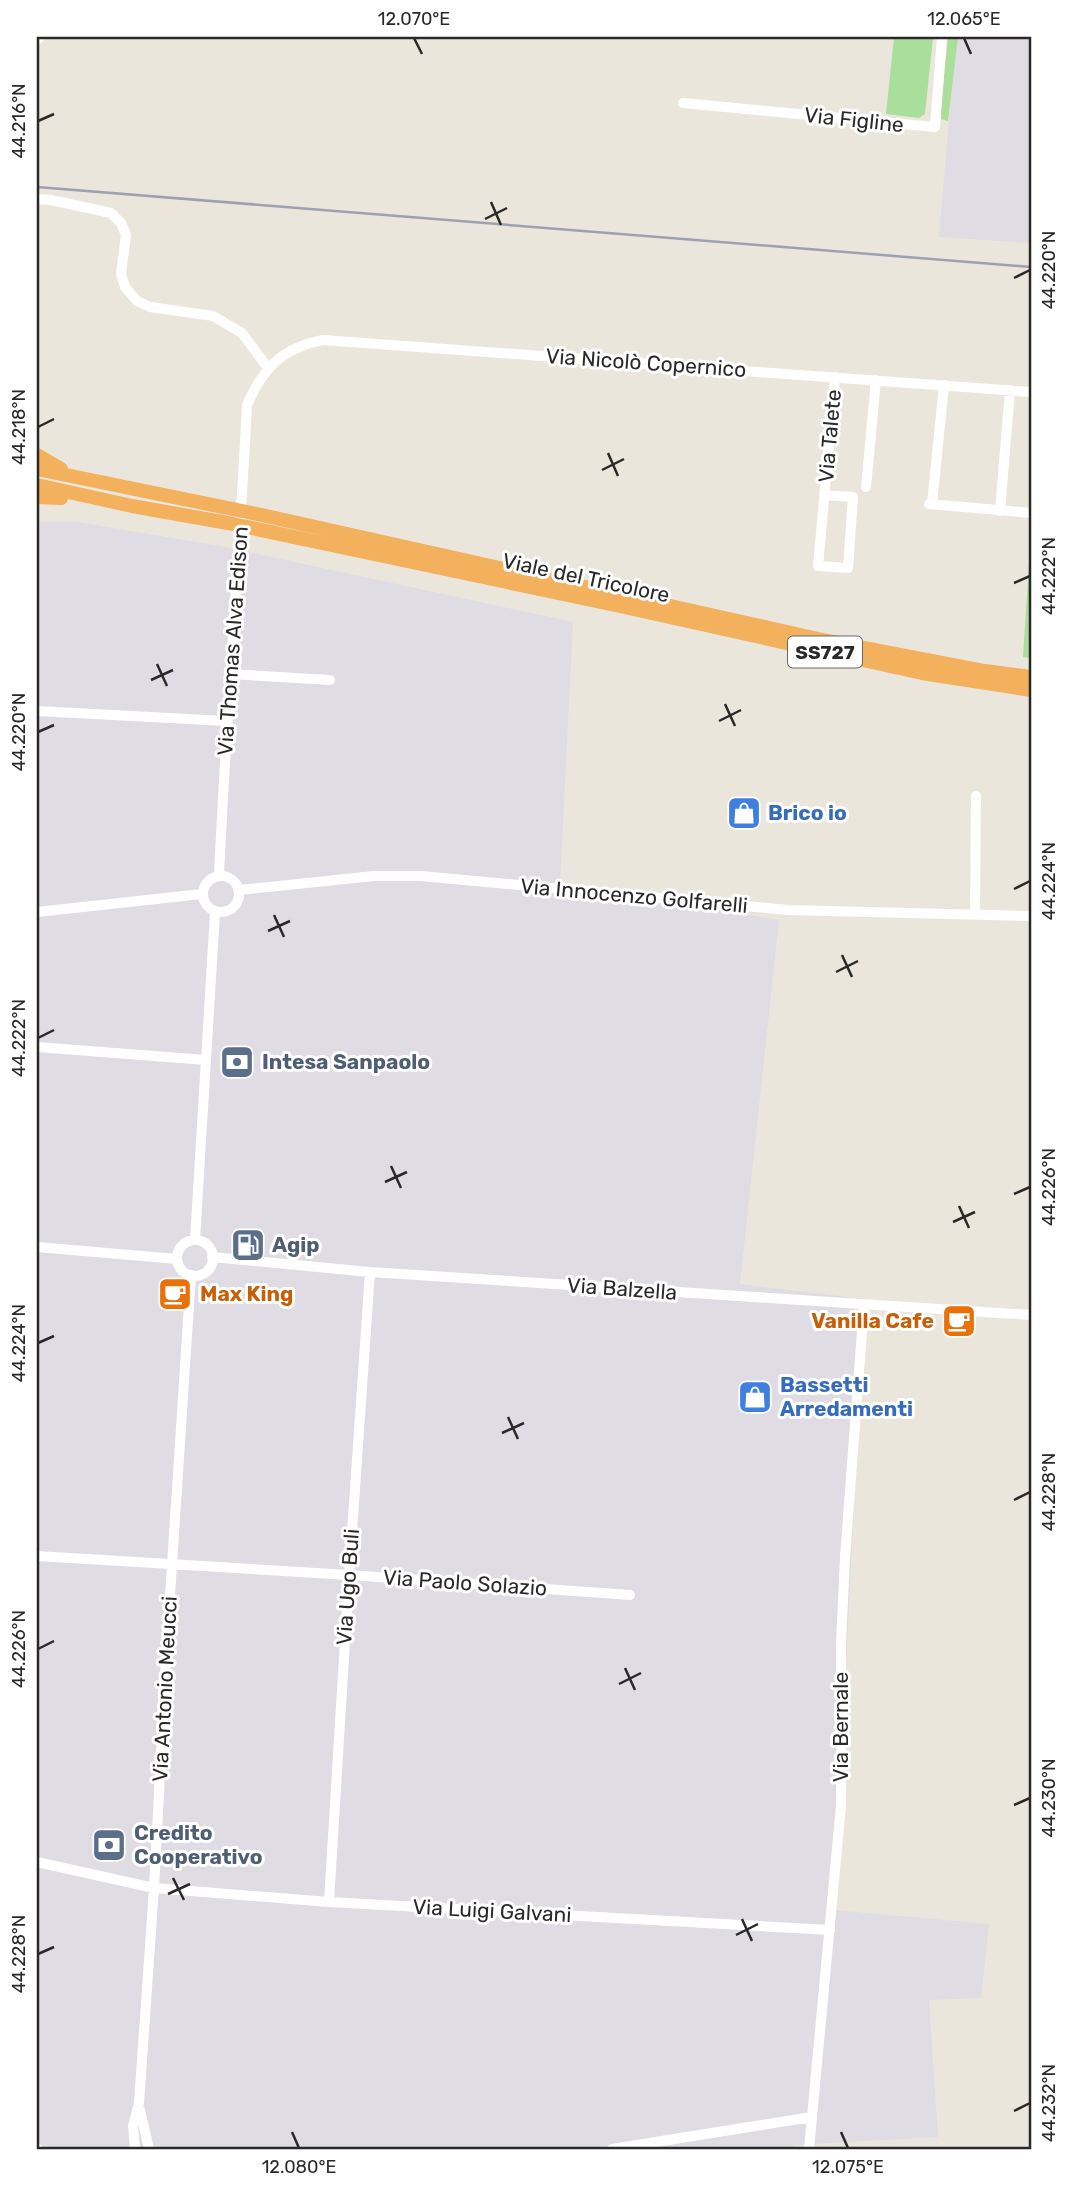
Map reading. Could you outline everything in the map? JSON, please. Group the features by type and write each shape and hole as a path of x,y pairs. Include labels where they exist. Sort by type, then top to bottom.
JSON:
{"highway":[{"path":"37,455 61,469 132,498"},
{"path":"37,470 132,498"},
{"path":"37,485 132,498"},
{"path":"37,497 58,497 103,506 132,498"},
{"name":"Viale del Tricolore","path":"132,498 228,516 621,601 985,671 1031,677"},
{"name":"Viale del Tricolore","path":"621,601 922,673 1031,690"}],"street":[{"name":"Via Figline","path":"683,103 935,127 942,37"},
{"path":"37,199 111,212 121,223 126,235 121,274 125,287 136,301 150,307 213,316 242,333 268,368"},
{"name":"Via Nicolò Copernico","path":"247,405 256,384 268,368 289,351 306,343 323,340 1031,392"},
{"name":"Via Talete","path":"824,495 853,497 848,568 818,566 824,495 835,377"},
{"path":"866,487 876,380"},
{"path":"944,385 931,504 1031,513"},
{"path":"1000,511 1010,390"},
{"name":"Via Thomas Alva Edison","path":"219,876 226,721 240,547 247,405"},
{"path":"230,674 330,680"},
{"path":"37,711 226,721"},
{"path":"975,913 976,796"},
{"path":"219,876 233,881 239,890 238,901 231,909 220,913 205,905 202,894 205,884 219,876"},
{"name":"Via Innocenzo Golfarelli","path":"239,890 374,876 421,876 788,910 1031,916"},
{"path":"37,912 202,894"},
{"path":"195,1240 215,912"},
{"path":"37,1047 206,1060"},
{"path":"195,1240 205,1243 212,1257 206,1271 191,1275 181,1270 177,1253 184,1243 195,1240"},
{"path":"37,1247 177,1259"},
{"name":"Via Balzella","path":"212,1257 370,1272 1031,1315"},
{"name":"Via Ugo Buli","path":"329,1902 370,1272"},
{"name":"Via Antonio Meucci","path":"135,2149 134,2126 139,2103 154,1888 191,1275"},
{"name":"Via Bernale","path":"809,2149 841,1805 844,1569 864,1305"},
{"name":"Via Paolo Solazio","path":"37,1556 631,1595"},
{"name":"Via Luigi Galvani","path":"37,1862 154,1888 329,1902 830,1930"},
{"name":"Via Antonio Meucci","path":"139,2103 149,2149"},
{"path":"612,2149 812,2117"}],"shaded area":[{"path":"956,37 1031,37 1031,243 939,237"},
{"path":"37,522 78,522 220,546 573,622 560,883 779,920 740,1284 864,1299 834,1910 989,1924 981,1998 929,2000 938,2137 795,2145 794,2149 37,2149"}],"green space":[{"path":"894,37 933,37 925,114 919,118 886,114"},
{"path":"948,37 958,37 948,121 940,119 940,116"},
{"path":"1029,563 1031,564 1031,658 1023,657"}],"railway":[{"path":"37,187 1031,267"}],"place":[{"name":"Brico io","path":"744,813"},
{"name":"Intesa Sanpaolo","path":"237,1062"},
{"name":"Agip","path":"248,1245"},
{"name":"Max King","path":"175,1294"},
{"name":"Vanilla Cafe","path":"959,1321"},
{"name":"Bassetti Arredamenti","path":"755,1397"},
{"name":"Credito Cooperativo","path":"109,1845"}]}
